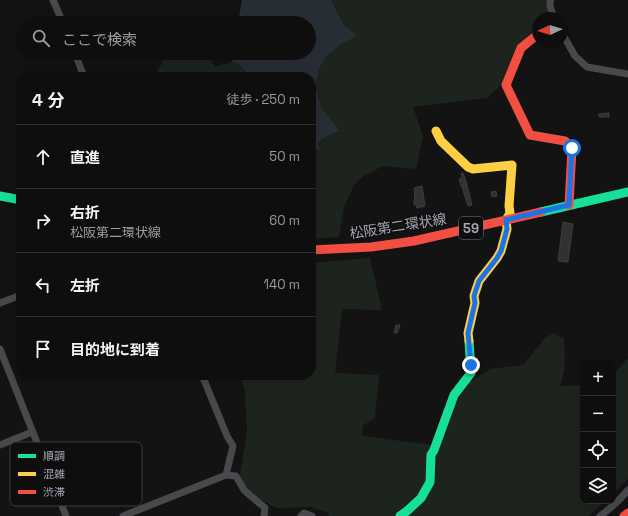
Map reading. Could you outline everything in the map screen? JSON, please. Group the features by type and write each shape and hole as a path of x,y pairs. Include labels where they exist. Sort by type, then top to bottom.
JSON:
{"main road":[{"path":"532,39 521,48 506,85 530,135 565,141 572,148 569,205"},
{"path":"400,516 421,498 430,482 431,455 454,395 471,374 468,333 475,303 474,296 479,281 501,251 507,229 506,220 510,213 508,206 512,165 473,169 468,167 441,141 436,131"},
{"name":"松阪第二環状線","path":"316,250 371,247 414,241 628,192"},
{"path":"0,196 16,199"},
{"path":"624,516 628,513"}],"street":[{"path":"54,0 60,16"},
{"path":"550,0 552,12"},
{"path":"568,44 575,56 587,67 628,74"},
{"path":"78,60 82,72"},
{"path":"0,303 16,297"},
{"path":"0,349 36,442"},
{"path":"204,380 227,436 233,446 226,475"},
{"path":"0,445 32,432"},
{"path":"123,516 226,475 236,476 244,490 265,508 264,516"},
{"path":"600,516 623,497 628,490"},
{"path":"62,506 66,516"},
{"path":"301,516 304,513 312,516"}],"shaded area":[{"path":"242,0 333,0 332,2 344,25 357,36 341,44 326,57 320,67 316,83 316,72 245,72 238,63 232,62 232,60 316,60 316,16 239,16"},
{"path":"333,0 556,0 549,12 532,12 532,32 516,47 504,82 487,98 413,107 423,136 416,169 383,166 362,177 354,185 344,207 339,237 316,239 316,149 319,150 318,143 325,137 340,131 323,110 316,90 316,83 320,67 326,57 341,44 356,36 344,25 332,2"},
{"path":"164,60 211,60 215,66 238,62 245,72 157,72"},
{"path":"316,90 323,110 340,131 325,137 318,143 320,151 316,149"},
{"path":"370,258 382,310 342,309 335,373 379,375 375,418 362,426 362,436 433,445 462,387 490,369 523,365 545,338 554,333 564,339 564,369 560,386 580,385 580,504 602,504 589,516 329,516 328,513 311,507 276,508 260,499 243,484 240,474 247,431 245,392 241,380 316,380 316,263"},
{"path":"628,358 628,479 616,491 616,396 616,372"}],"building":[{"path":"609,113 609,117 599,117 599,114"},
{"path":"461,173 463,173 467,184 461,186 459,179 462,178"},
{"path":"467,185 472,205 468,206 462,187"},
{"path":"422,186 425,206 417,208 416,205 414,205 414,188"},
{"path":"496,191 497,196 492,197 491,192"},
{"path":"563,222 573,224 568,262 558,261"},
{"path":"396,325 400,325 397,333 394,333"}],"traffic: fast":[{"path":"541,212 628,192"},
{"path":"0,196 16,199"},
{"path":"400,516 421,498 430,482 431,455 454,395 471,373 469,341"}],"traffic: slow":[{"path":"436,131 441,141 468,167 473,169 512,165 509,206 510,213 506,220 507,229 501,251 479,281 474,296 475,303 468,333 469,341"}],"traffic: jam":[{"path":"532,39 521,48 506,85 530,135 565,141 572,148 569,205"},
{"path":"316,250 371,247 414,241 541,212"},
{"path":"624,516 628,513"}],"route":[{"path":"471,365 468,333 475,303 474,296 479,281 501,251 507,229 506,220 569,205 572,148"}]}
